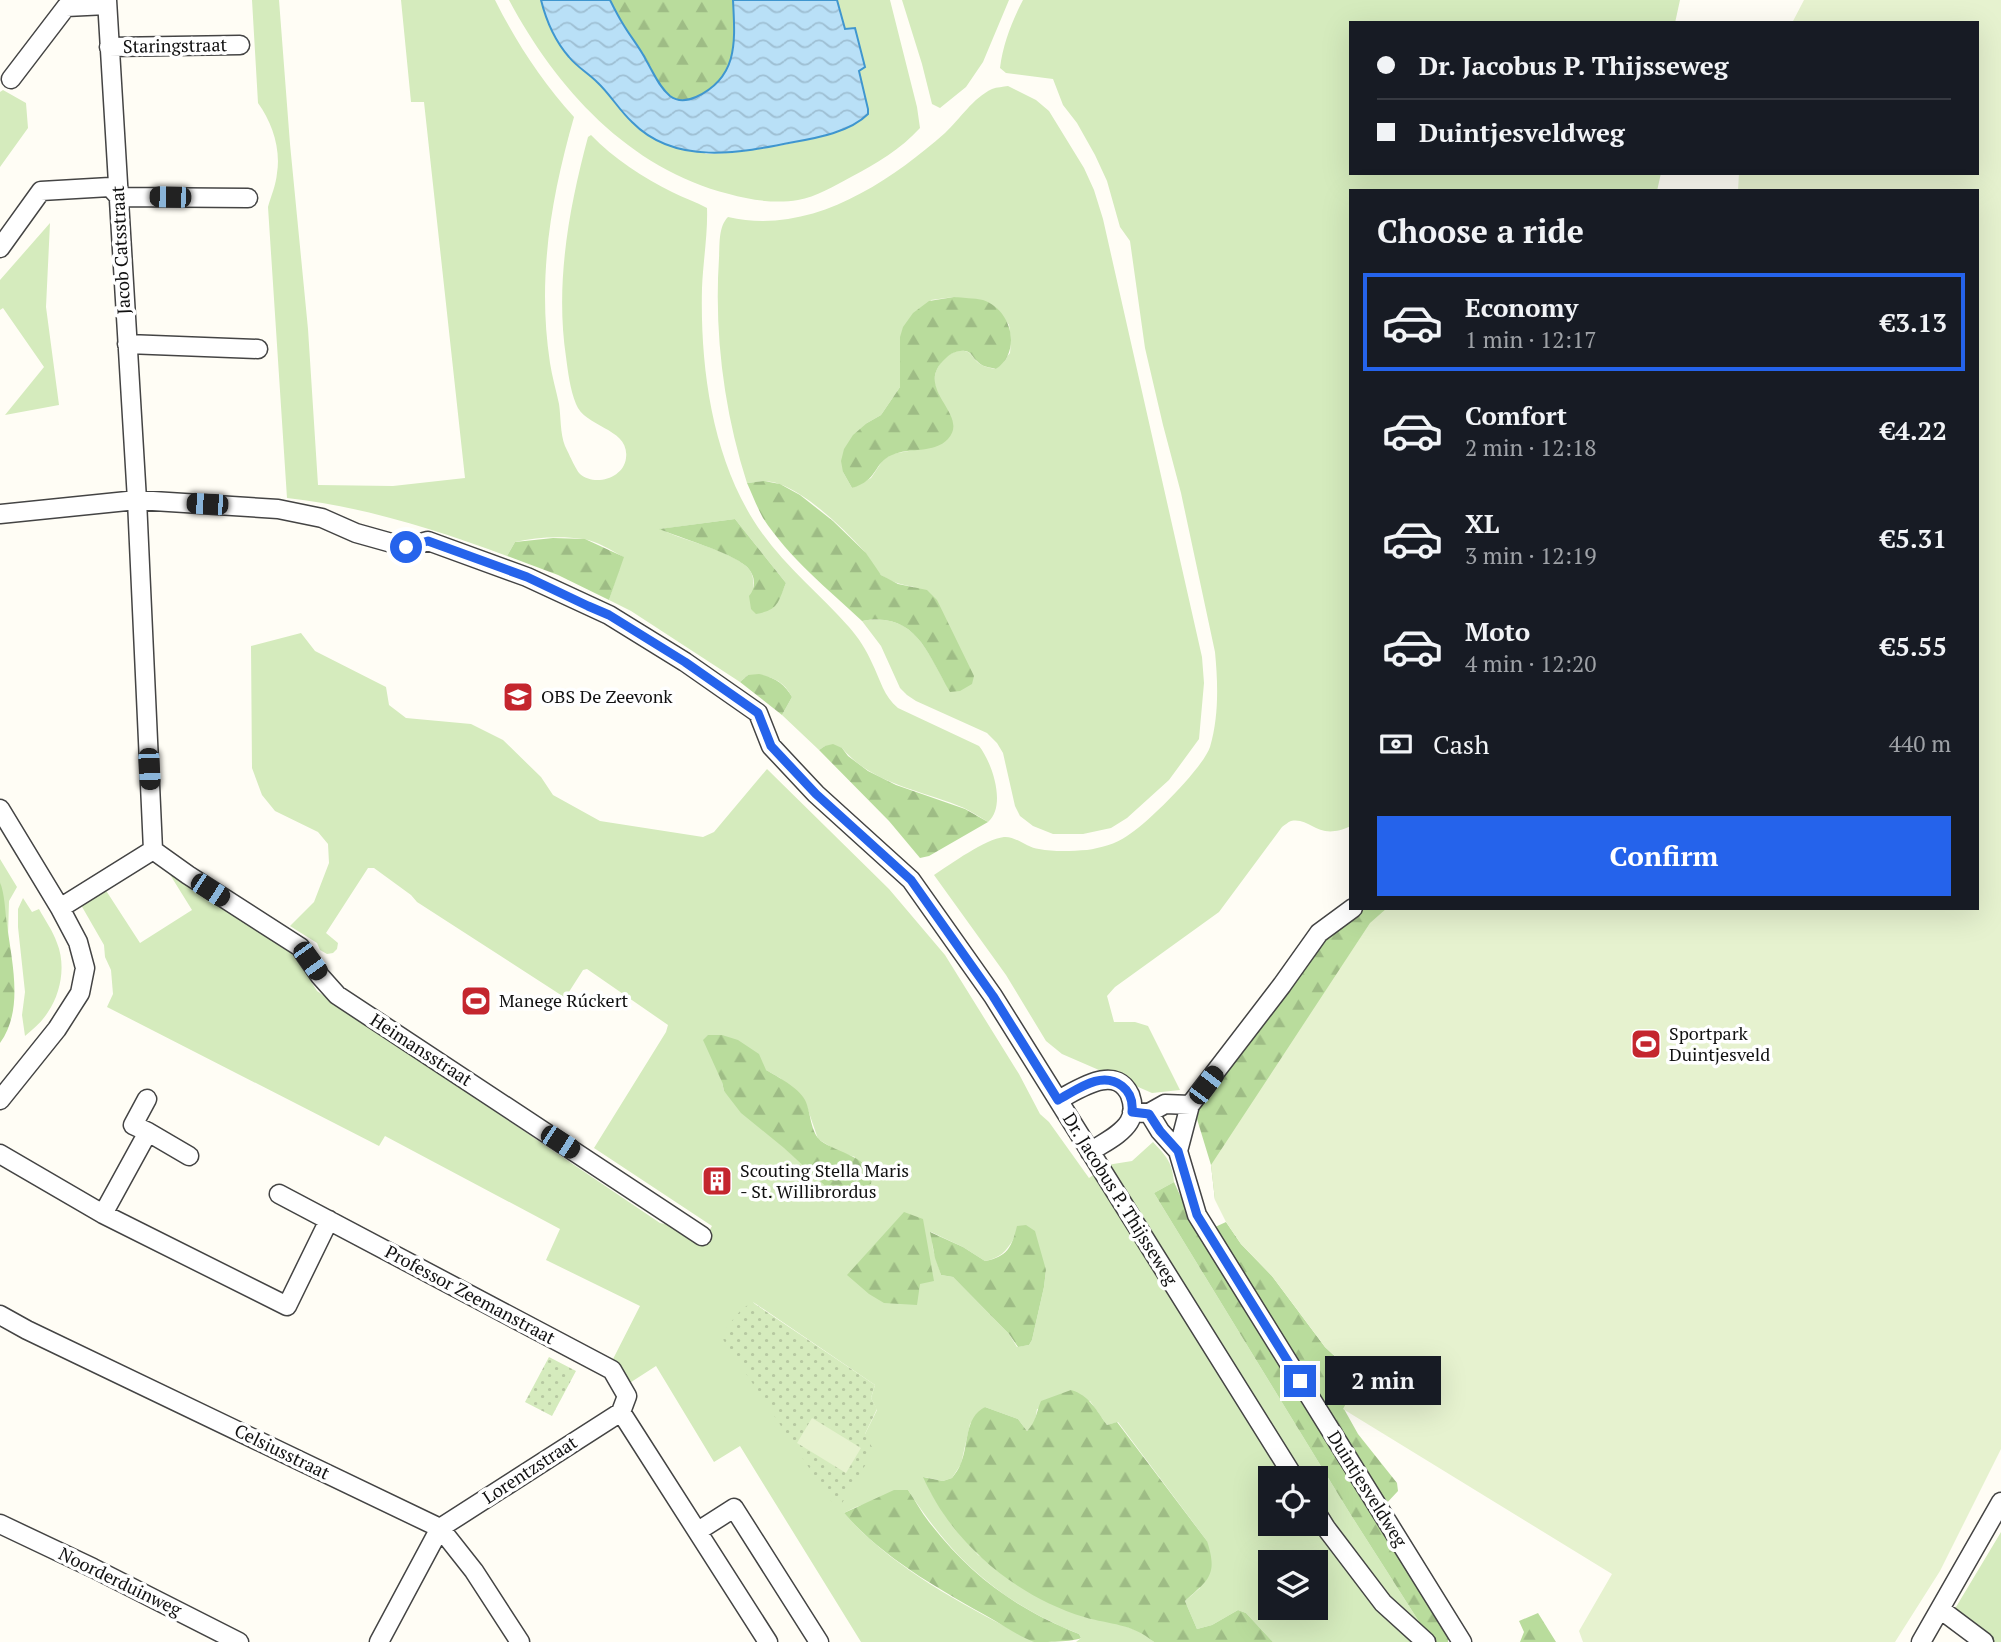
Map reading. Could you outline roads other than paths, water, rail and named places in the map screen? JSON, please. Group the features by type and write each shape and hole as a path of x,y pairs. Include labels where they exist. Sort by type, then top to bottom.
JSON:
{"street":[{"name":"Jacob Catsstraat","path":"107,3 136,500"},
{"path":"11,79 66,7 107,3"},
{"name":"Staringstraat","path":"109,47 240,45"},
{"path":"0,248 41,191 110,187 119,197 248,198"},
{"path":"127,344 258,349"},
{"path":"60,908 153,850 136,500"},
{"name":"Dr. Jacobus P. Thijsseweg","path":"0,514 136,500 278,509 322,517 356,533 406,547 428,541 527,577 609,615 685,662 758,713 771,746 816,794 911,880 993,996 1287,1466"},
{"path":"0,809 60,908 78,942 85,968 80,993 57,1029 0,1101"},
{"name":"Heimansstraat","path":"153,850 299,947 337,995 702,1236"},
{"path":"1178,1151 1190,1105 1319,933 1350,910"},
{"name":"Duintjesveldweg","path":"1058,1100 1093,1082 1106,1079 1119,1084 1127,1090 1141,1113 1178,1151 1197,1215 1462,1642"},
{"path":"147,1099 133,1125 189,1156"},
{"path":"1090,1152 1141,1113 1165,1104 1190,1105"},
{"path":"103,1214 148,1132"},
{"path":"0,1154 103,1214 287,1306 329,1220"},
{"name":"Professor Zeemanstraat","path":"279,1194 611,1370 627,1396 621,1412"},
{"name":"Celsiusstraat","path":"0,1315 440,1528 474,1571 520,1642"},
{"path":"621,1412 768,1642"},
{"name":"Lorentzstraat","path":"440,1528 621,1412"},
{"path":"1921,1642 2001,1502"},
{"path":"698,1531 734,1508 819,1642"},
{"name":"Noorderduinweg","path":"0,1524 239,1642"},
{"path":"379,1642 440,1528"},
{"path":"1328,1528 1383,1602 1426,1642"},
{"path":"1940,1609 1984,1642"}],"water":[{"path":"541,0 610,0 656,79 670,96 683,100 696,97 710,89 727,68 734,43 733,0 837,0 845,29 855,28 865,67 859,71 868,114 833,133 752,150 709,153 668,145 649,136 632,122 602,87 575,64 559,44"}],"place":[{"name":"OBS De Zeevonk","path":"518,697"},
{"name":"Manege Rúckert","path":"476,1001"},
{"name":"Sportpark Duintjesveld","path":"1646,1044"},
{"name":"Scouting Stella Maris - St. Willibrordus","path":"717,1181"}]}
